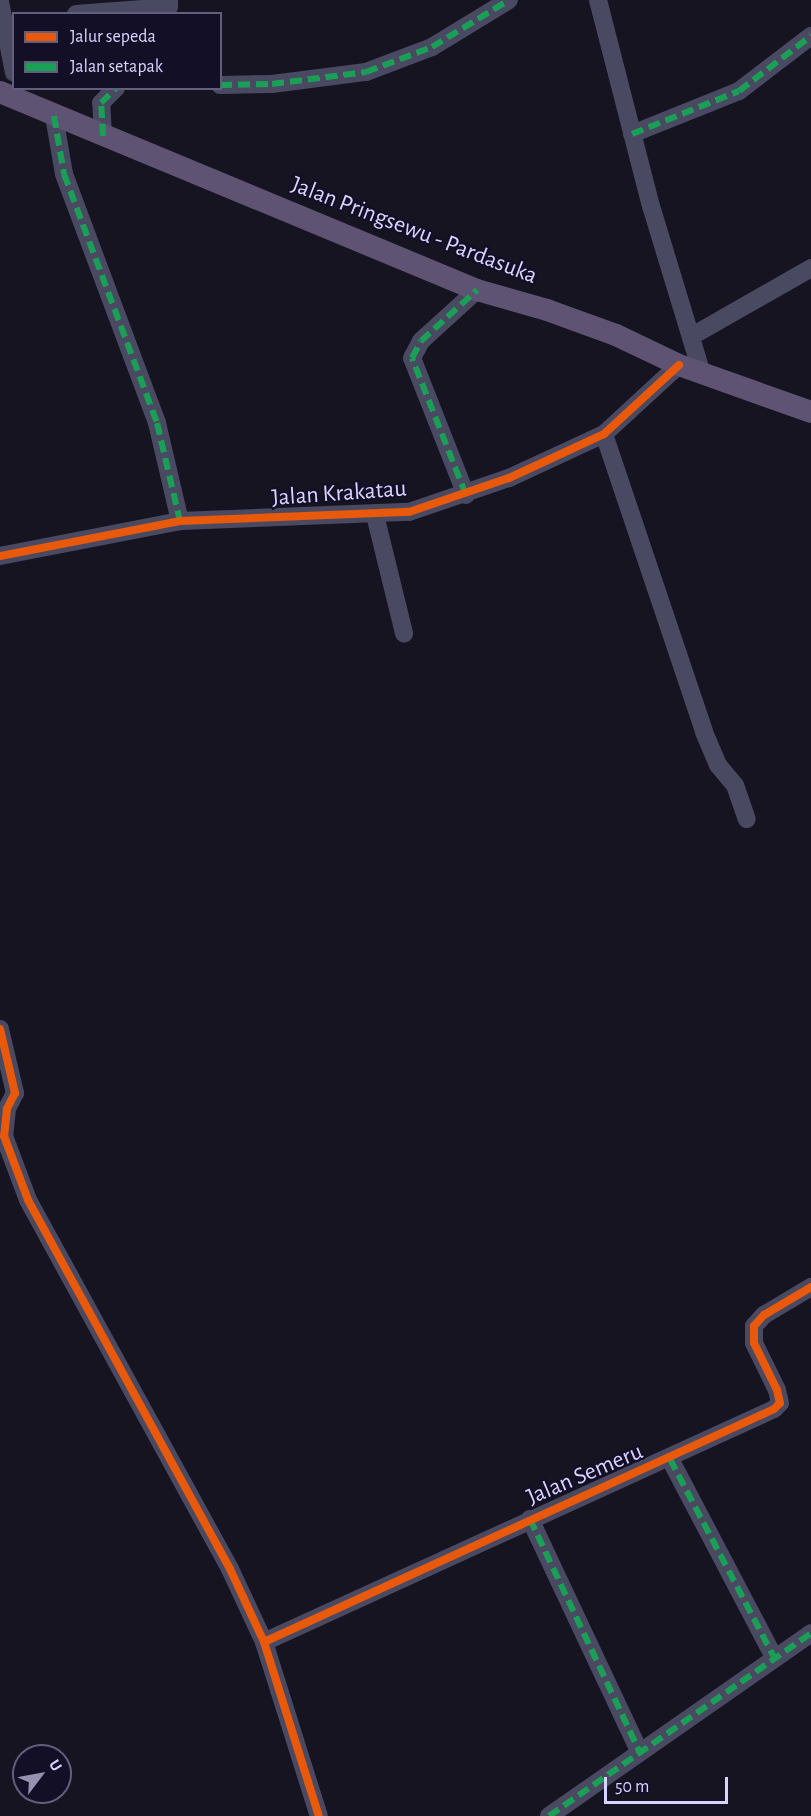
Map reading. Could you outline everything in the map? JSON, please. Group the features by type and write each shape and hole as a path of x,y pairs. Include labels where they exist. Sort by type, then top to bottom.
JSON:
{"main road":[{"name":"Jalan Pringsewu - Pardasuka","path":"12,94 54,116 477,290 616,335 679,365 811,412"}],"street":[{"path":"87,9 169,7 169,0"},
{"path":"222,85 272,84 366,72 432,47 509,0"},
{"path":"598,0 632,134 701,371"},
{"path":"6,13 12,58"},
{"path":"632,134 739,91 811,36"},
{"path":"103,136 101,103 114,90"},
{"path":"54,116 64,174 157,423 180,521"},
{"path":"692,336 811,268"},
{"path":"466,495 412,358 421,341 477,290"},
{"name":"Jalan Krakatau","path":"0,556 180,521 409,512 466,495 553,460 604,434 679,365"},
{"path":"604,434 704,732 718,765 735,785 747,819"},
{"path":"375,515 404,633"},
{"path":"0,1029 15,1093 7,1109 4,1136 28,1200 155,1435 189,1489 264,1642 319,1816"},
{"name":"Jalan Semeru","path":"264,1642 530,1519 670,1459 774,1409 780,1403 777,1390 754,1343 754,1326 764,1315 811,1287"},
{"path":"670,1459 774,1657"},
{"path":"530,1519 639,1751"},
{"path":"555,1814 639,1751 811,1633"}],"marked path":[{"path":"222,85 272,84 366,72 432,47 509,0"},
{"path":"632,134 739,91 811,36"},
{"path":"103,136 101,103 114,90"},
{"path":"54,116 64,174 157,423 180,521"},
{"path":"466,495 412,358 421,341 477,290"},
{"path":"670,1459 774,1657"},
{"path":"530,1519 639,1751"},
{"path":"549,1816 811,1633"}],"cycle path":[{"path":"0,556 180,521 409,512 509,478 604,434 679,365"},
{"path":"0,1029 15,1093 7,1109 4,1136 28,1200 230,1569 264,1642 319,1816"},
{"path":"264,1642 774,1409 780,1403 777,1390 754,1343 754,1326 764,1315 811,1287"}]}
